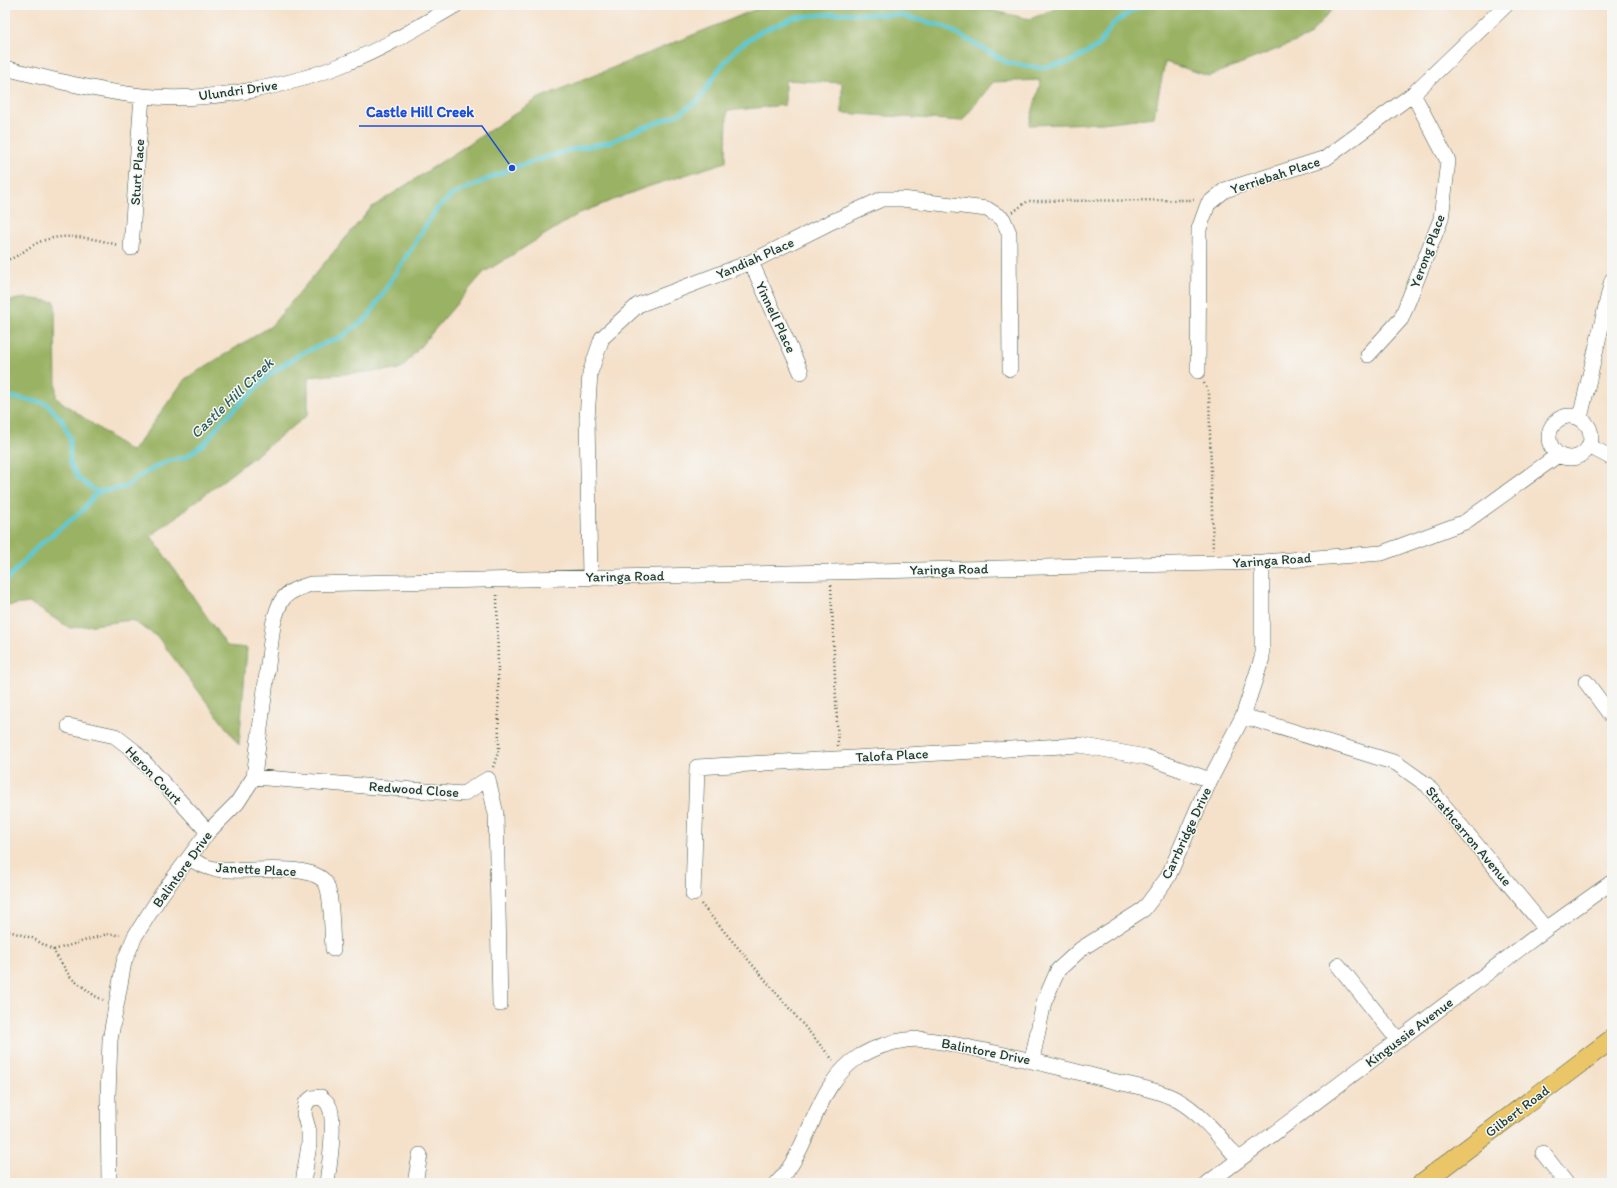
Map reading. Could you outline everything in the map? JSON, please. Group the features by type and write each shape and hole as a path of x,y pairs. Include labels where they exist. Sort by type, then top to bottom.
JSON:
{"main road":[{"name":"Gilbert Road","path":"1422,1183 1612,1039"}],"street":[{"name":"Ulundri Drive","path":"5,68 53,80 142,96 214,95 258,89 292,81 350,62 456,5"},
{"name":"Yerriebah Place","path":"1208,204 1226,190 1326,158 1413,94 1506,5"},
{"name":"Yerong Place","path":"1368,355 1401,319 1442,219 1448,161 1413,94"},
{"name":"Sturt Place","path":"131,248 142,96"},
{"name":"Yandiah Place","path":"590,577 587,419 590,373 602,338 638,305 751,262 829,223 882,199 902,199 987,209 1003,219"},
{"path":"1198,371 1199,229 1208,204"},
{"path":"1003,219 1009,234 1010,369"},
{"name":"Yinnell Place","path":"751,262 801,372"},
{"path":"1580,418 1612,280"},
{"path":"1574,416 1580,418 1588,425 1591,441 1589,446 1582,455 1567,458 1558,454 1553,449 1549,433 1558,420 1574,416"},
{"path":"1589,446 1612,458"},
{"name":"Yaringa Road","path":"311,584 831,571 1214,564 1382,553 1465,522 1558,454"},
{"name":"Carrbridge Drive","path":"1032,1060 1044,1002 1058,970 1082,949 1144,909 1168,877 1210,780 1243,716 1262,658 1262,562"},
{"name":"Balintore Drive","path":"109,1183 108,1095 110,1040 115,1005 124,962 135,936 161,895 208,832 237,803 254,777 273,624 278,604 292,590 311,584"},
{"path":"1586,682 1612,718"},
{"name":"Strathcarron Avenue","path":"1243,716 1396,763 1427,785 1546,929"},
{"name":"Heron Court","path":"69,726 115,736 133,750 208,832"},
{"name":"Talofa Place","path":"693,894 697,767 1080,745 1146,757 1210,780"},
{"name":"Redwood Close","path":"254,777 463,794 488,779"},
{"path":"488,779 496,814 500,1004"},
{"name":"Janette Place","path":"189,859 215,869 297,870 315,875 326,882 330,895 333,949"},
{"name":"Kingussie Avenue","path":"1208,1183 1546,929 1612,882"},
{"path":"1338,965 1398,1040"},
{"name":"Balintore Drive","path":"777,1183 800,1149 824,1096 842,1071 860,1056 882,1046 906,1040 934,1040 1032,1060 1160,1093 1183,1103 1209,1125 1239,1160"},
{"path":"303,1183 309,1145 309,1132 304,1114 306,1104 312,1098 321,1098 328,1104 331,1115 330,1152 326,1183"},
{"path":"1543,1153 1566,1183"},
{"path":"415,1183 420,1155"}],"path":[{"path":"1003,219 1028,200 1191,200 1208,204"},
{"path":"5,260 14,258 36,244 61,237 95,238 131,248"},
{"path":"1198,371 1209,393 1214,564"},
{"path":"831,571 838,759"},
{"path":"488,779 499,750 497,579"},
{"path":"693,894 842,1071"},
{"path":"5,930 32,938 53,950 71,978 95,996 115,1005"},
{"path":"53,950 107,934 135,936"}],"green space":[{"path":"766,5 967,5 1030,19 1065,5 1336,5 1308,37 1209,76 1165,62 1154,117 1101,123 1029,125 1041,80 993,82 962,121 842,113 842,83 785,80 785,105 727,111 726,162 644,188 580,213 483,273 401,369 308,377 308,415 151,536 227,646 247,648 239,745 157,636 131,620 70,628 30,603 5,606 5,301 26,298 55,302 56,398 132,452 185,379 271,326 371,208 539,98"}],"waterway":[{"name":"Castle Hill Creek","path":"5,396 46,403 62,420 70,438 70,463 79,479 97,492 126,487 141,475 165,462 186,457 206,442 220,423 274,371 304,352 341,337 368,317 435,211 452,195 512,168 569,150 610,142 677,115 699,100 719,69 738,47 760,32 795,17 844,13 898,15 944,26 1008,63 1040,68 1070,62 1098,46 1113,24 1133,10 1147,5"},
{"path":"5,582 39,545 82,511 97,492"}],"place":[{"name":"Castle Hill Creek","path":"512,168"}]}
